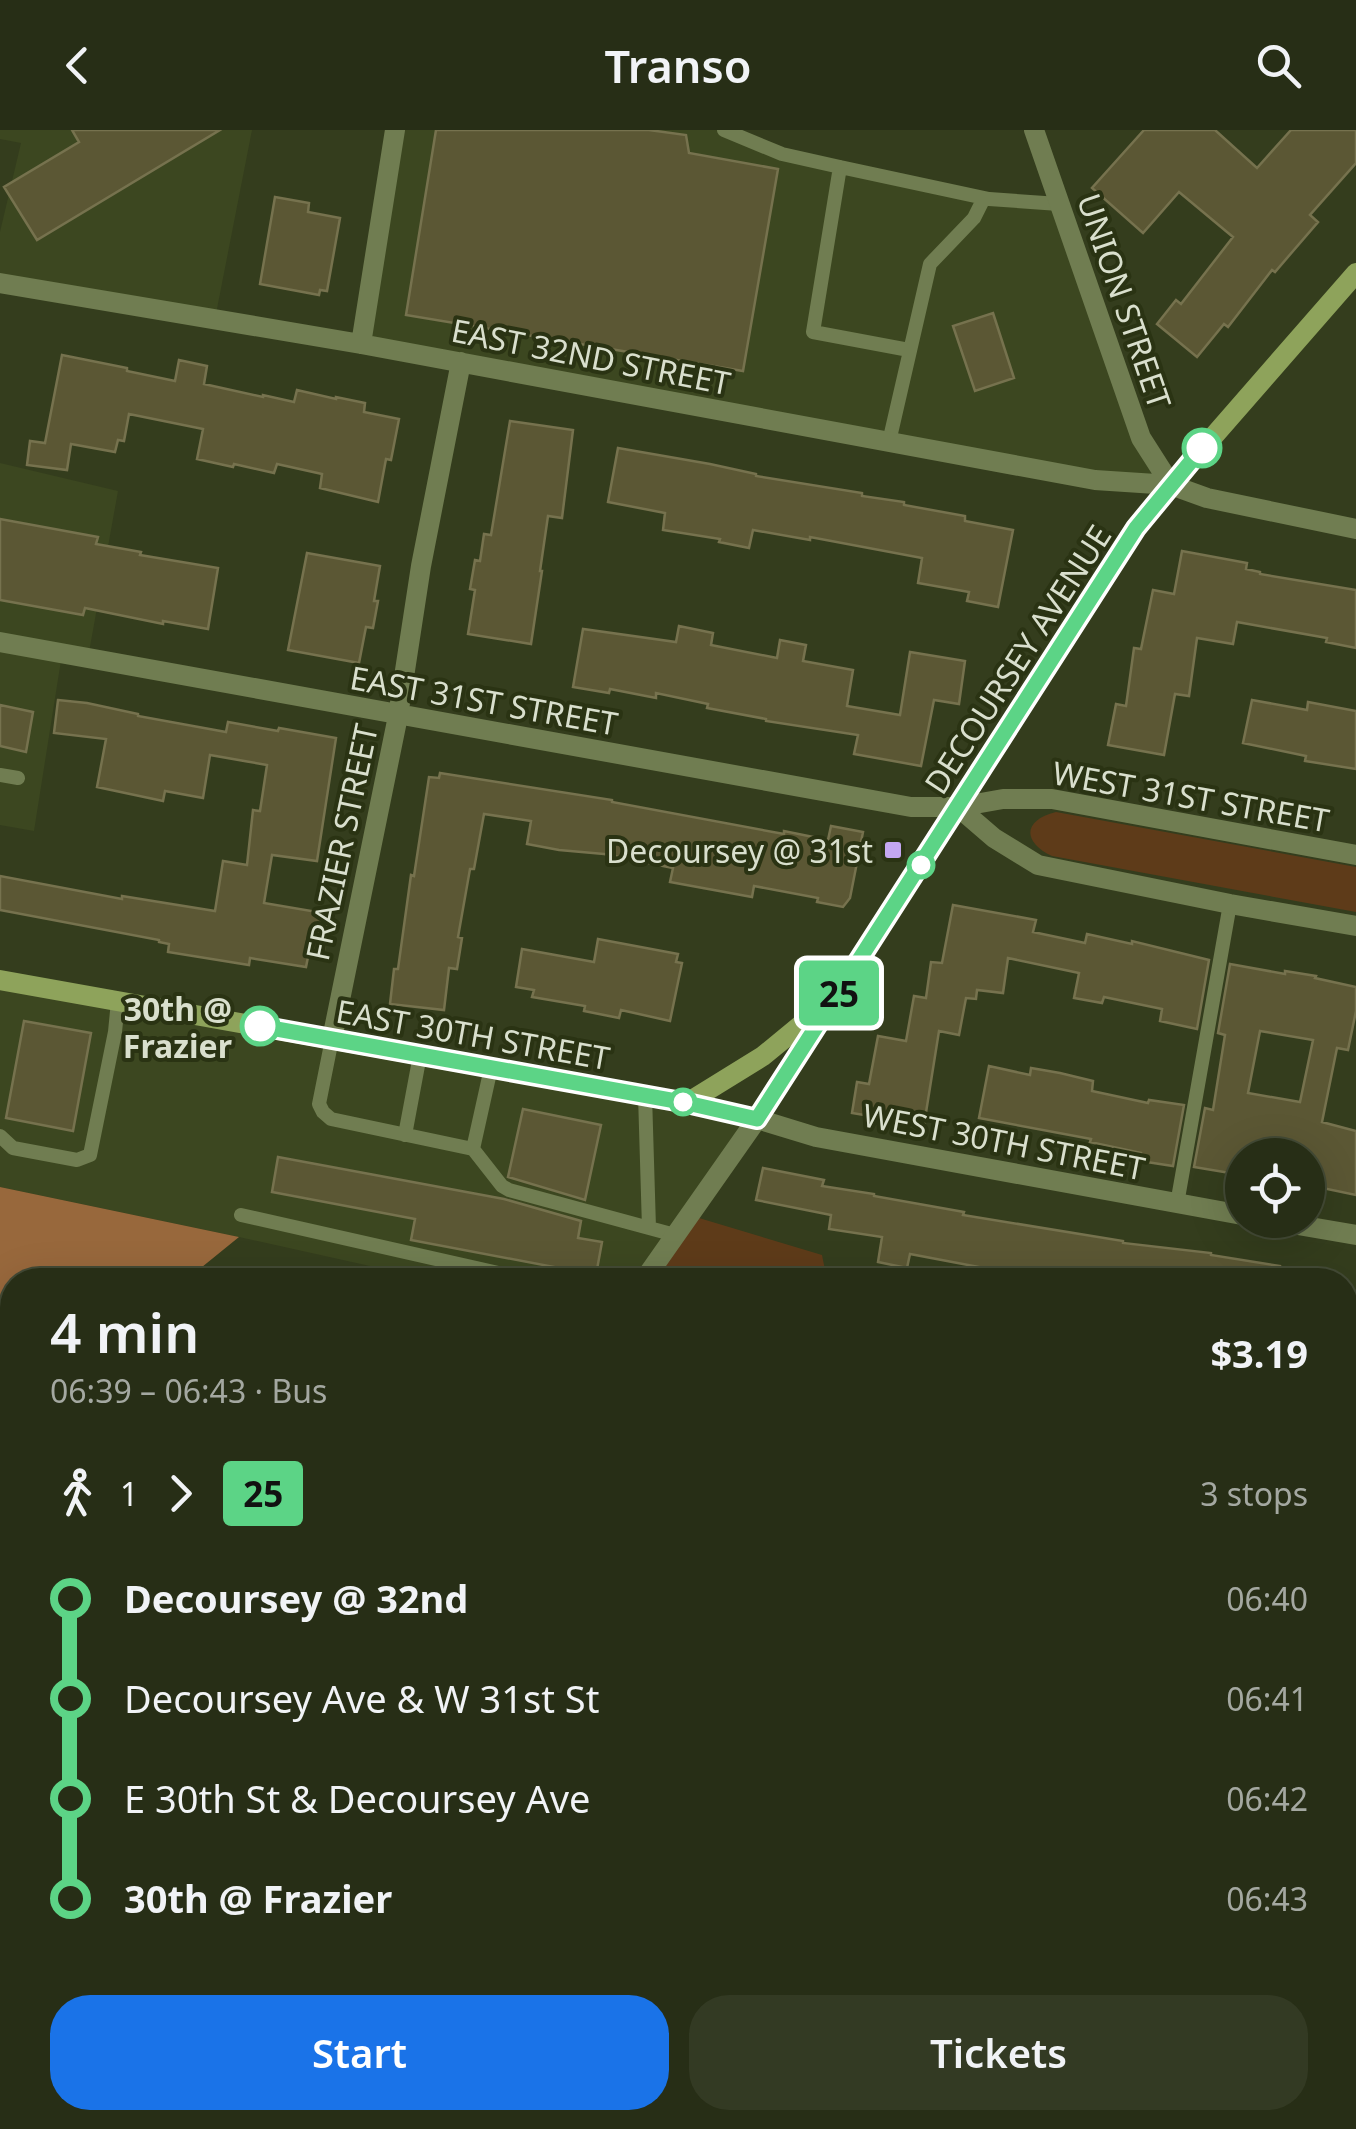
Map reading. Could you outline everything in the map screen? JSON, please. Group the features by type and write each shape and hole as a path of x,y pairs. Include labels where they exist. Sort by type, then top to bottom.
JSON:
{"main road":[{"name":"DECOURSEY AVENUE","path":"757,1119 1136,528 1356,273"},
{"name":"EAST 30TH STREET","path":"0,980 645,1095 757,1119"},
{"name":"DECOURSEY AVENUE","path":"687,1103 762,1056 830,1006"}],"street":[{"path":"361,344 395,130"},
{"name":"UNION STREET","path":"1034,130 1141,438 1171,485"},
{"name":"EAST 32ND STREET","path":"0,283 361,344 1095,480 1171,485 1207,498 1356,530"},
{"name":"FRAZIER STREET","path":"332,1039 398,716 421,566 461,362"},
{"name":"EAST 31ST STREET","path":"0,642 911,807 958,807"},
{"name":"WEST 31ST STREET","path":"958,807 1003,799 1052,799 1356,855"},
{"path":"958,807 994,838 1038,864 1356,926"},
{"name":"WEST 30TH STREET","path":"757,1119 816,1137 1225,1213"},
{"name":"DECOURSEY AVENUE","path":"652,1268 757,1119"},
{"path":"1325,1230 1356,1235"}],"lane":[{"path":"724,130 782,154 984,198 1059,204"},
{"path":"840,166 813,332 909,350"},
{"path":"889,442 930,264 974,218 984,198"},
{"path":"0,774 18,778"},
{"path":"1177,1204 1230,904"},
{"path":"0,1136 13,1148 77,1160 90,1155 118,1001"},
{"path":"332,1039 320,1104 331,1119 473,1148 509,1190 675,1236"},
{"path":"405,1134 420,1055"},
{"path":"473,1148 491,1068"},
{"path":"645,1095 649,1228"},
{"path":"241,1215 477,1268"}],"shaded area":[{"path":"0,130 252,130 215,319 0,283 0,232 21,143 0,139"},
{"path":"395,130 724,130 840,167 1059,204 1141,438 1171,485 361,344"},
{"path":"0,463 118,491 88,658 62,654 34,831 0,825"},
{"path":"1056,812 1356,867 1356,912 1052,856 1035,844 1030,832 1037,820"},
{"path":"0,980 757,1119 652,1268 379,1268 0,1187"},
{"path":"0,1187 239,1237 201,1268 0,1268"},
{"path":"689,1215 822,1255 825,1268 652,1268"}],"building":[{"path":"72,130 220,130 37,240 4,187 79,142"},
{"path":"436,130 649,130 686,135 689,153 778,169 743,371 406,315"},
{"path":"1144,130 1215,130 1257,168 1291,130 1356,130 1356,163 1310,215 1318,222 1275,272 1272,270 1228,327 1224,324 1197,357 1157,324 1176,300 1181,304 1233,237 1179,192 1143,233 1092,188"},
{"path":"275,197 309,203 308,212 340,218 327,291 320,290 319,295 260,284"},
{"path":"993,313 1014,378 975,391 953,326"},
{"path":"62,355 175,381 179,360 207,366 204,384 294,402 297,390 365,403 364,412 399,419 378,502 320,488 322,474 277,464 274,473 197,459 203,429 129,414 124,441 118,440 115,452 71,444 67,470 27,465 30,441 45,443"},
{"path":"510,421 573,430 562,518 548,516 531,644 468,634 475,560 480,561 484,534 491,535"},
{"path":"618,448 862,493 1013,530 998,607 967,601 969,592 918,583 922,558 753,530 749,548 663,530 665,513 608,502"},
{"path":"0,519 98,537 96,544 141,552 140,555 218,568 208,629 85,608 83,615 0,600"},
{"path":"1182,551 1247,563 1246,569 1260,574 1356,590 1356,648 1326,642 1327,638 1237,622 1233,644 1197,638 1189,696 1175,694 1164,755 1108,745 1116,704 1126,706 1134,648 1141,649 1153,590 1174,594"},
{"path":"307,553 380,566 373,628 366,627 359,663 288,650"},
{"path":"679,626 713,633 711,645 777,658 780,640 806,645 803,661 853,670 847,706 900,715 910,652 965,661 959,704 934,700 921,766 854,754 858,735 766,721 656,693 656,698 573,687 583,629 676,642"},
{"path":"58,700 226,732 228,722 336,738 317,861 272,855 264,903 329,914 324,949 310,947 306,967 250,958 249,965 168,952 169,944 159,940 0,910 0,876 122,899 215,911 223,861 247,865 253,810 260,811 267,765 210,755 203,798 165,791 163,801 97,787 106,739 54,733"},
{"path":"1252,700 1307,710 1308,702 1356,711 1356,769 1305,761 1306,756 1243,743"},
{"path":"0,705 33,712 26,752 0,746"},
{"path":"440,773 612,800 784,834 828,840 831,826 863,832 850,898 843,907 817,902 818,898 754,886 752,897 670,882 673,868 527,844 531,821 484,814 458,937 462,938 457,969 449,968 444,1010 390,1004 429,777 439,778"},
{"path":"953,905 1036,920 1033,932 1085,943 1087,934 1132,941 1209,960 1197,1029 1160,1021 1162,1009 1104,997 1102,1003 1074,998 1079,973 1008,958 1003,993 977,990 976,999 966,998 959,1035 939,1031 924,1125 852,1113 857,1082 869,1084 878,1036 906,1041 914,996 926,998 931,962 942,963"},
{"path":"598,939 678,954 676,962 682,963 670,1021 621,1010 619,1018 584,1011 585,1006 532,997 534,990 516,987 522,949 594,962"},
{"path":"1230,964 1316,976 1356,987 1356,1011 1348,1050 1337,1048 1322,1122 1356,1131 1356,1195 1325,1189 1325,1138 1225,1138 1225,1172 1194,1167 1205,1108 1213,1110 1225,1035 1218,1033","holes":["1260,1031 1313,1040 1300,1102 1248,1093"]},
{"path":"24,1021 91,1033 73,1131 6,1118"},
{"path":"989,1066 1030,1075 1031,1068 1060,1073 1093,1081 1092,1091 1148,1103 1149,1100 1184,1105 1173,1166 1140,1161 1141,1153 1090,1142 1091,1139 979,1118"},
{"path":"523,1109 601,1125 585,1200 508,1177"},
{"path":"278,1157 504,1199 581,1221 578,1238 602,1242 597,1268 559,1268 411,1240 415,1219 272,1192"},
{"path":"763,1168 824,1180 822,1186 964,1212 963,1215 1123,1243 1211,1253 1280,1268 984,1268 910,1254 907,1268 878,1262 882,1237 829,1229 831,1215 756,1200"}],"bus line":[{"name":"25","path":"260,1026 757,1119 1136,528 1202,448"}],"place":[{"name":"Decoursey @ 31st","path":"893,850"},
{"name":"30th @ Frazier","path":"260,1026"}]}
